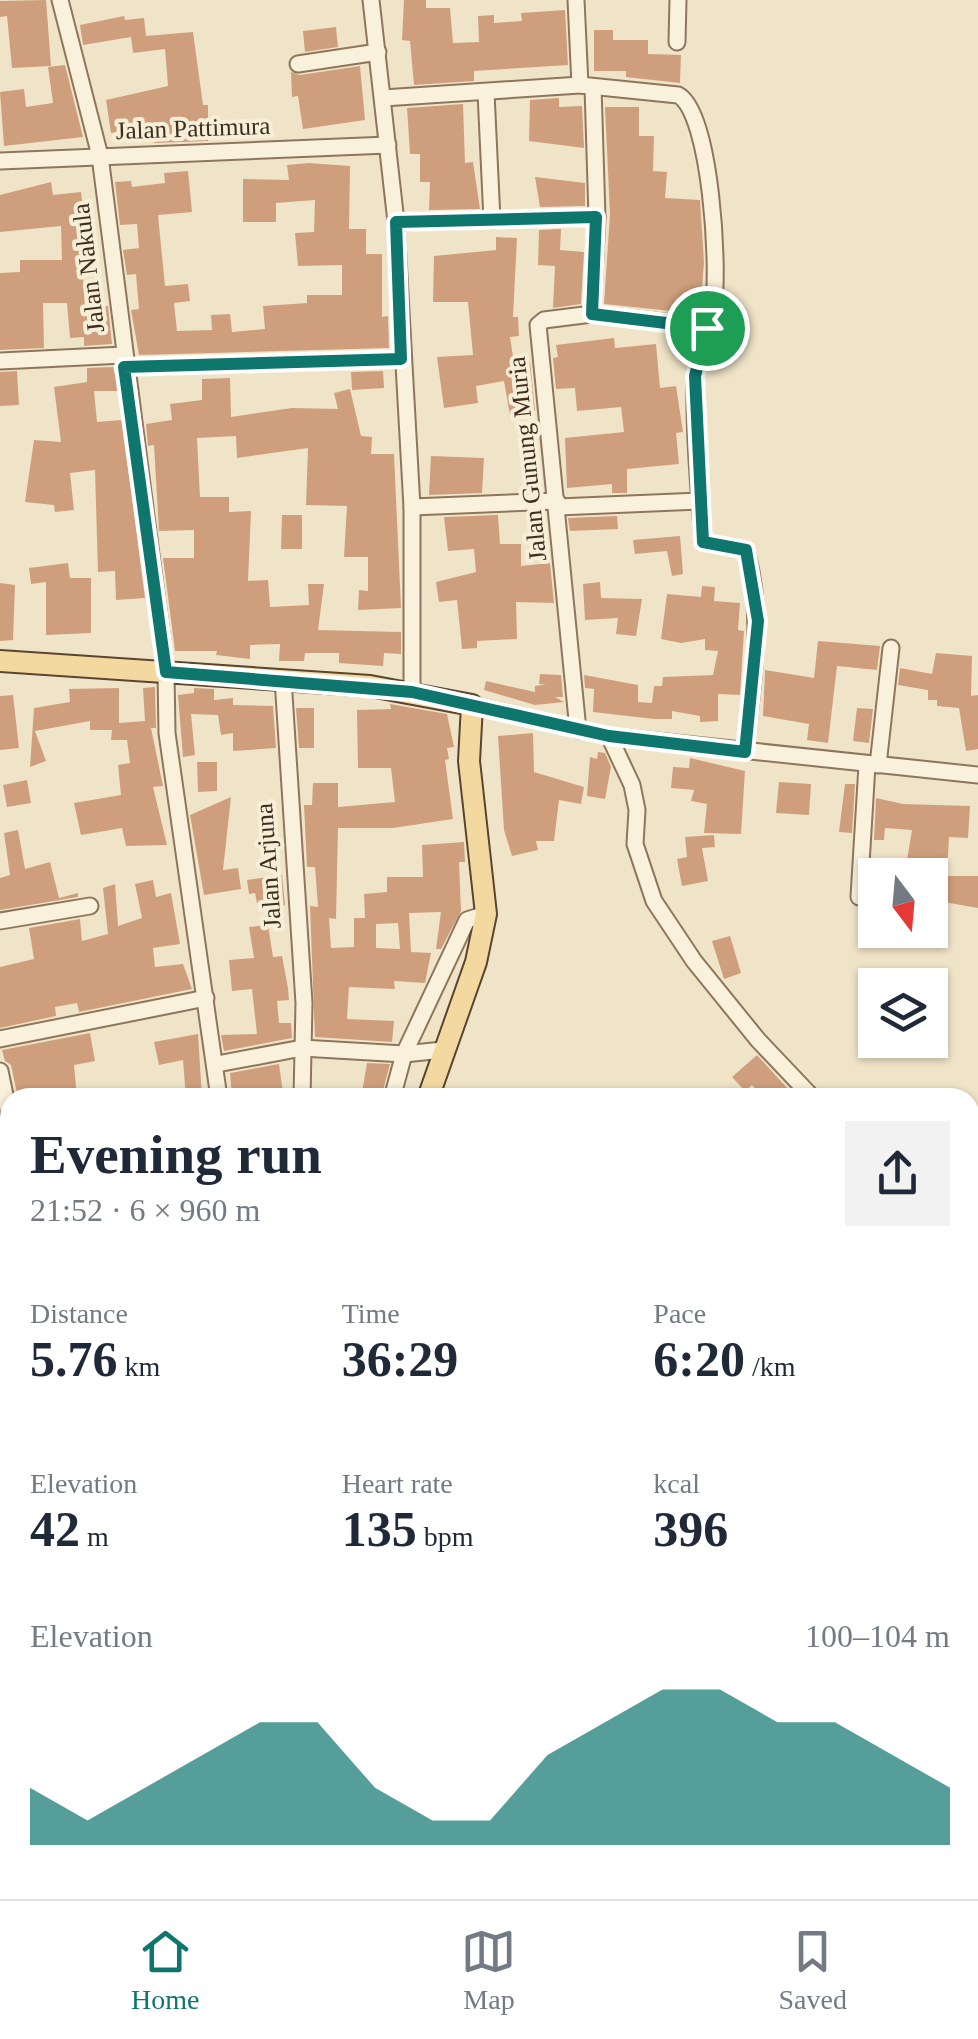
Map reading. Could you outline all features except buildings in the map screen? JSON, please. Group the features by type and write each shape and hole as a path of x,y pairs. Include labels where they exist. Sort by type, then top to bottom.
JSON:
{"main road":[{"path":"0,662 283,679 412,692 472,705 471,780 486,914 476,962 431,1088"}],"street":[{"name":"Jalan Nakula","path":"60,0 100,156 166,672 167,733 218,1088"},
{"path":"371,0 396,222 412,507 412,692"},
{"path":"576,0 596,217 592,314 707,328"},
{"path":"678,0 678,42"},
{"path":"298,64 378,52"},
{"path":"383,98 586,86 678,95 694,114 714,232 715,286 695,376 700,501 704,545 746,550 752,573 758,621 745,752"},
{"path":"486,93 492,220"},
{"name":"Jalan Pattimura","path":"0,162 388,146"},
{"path":"396,222 596,217"},
{"name":"Jalan Gunung Muria","path":"578,730 538,325 544,320 592,314"},
{"path":"0,361 401,359"},
{"path":"412,507 700,501"},
{"path":"863,858 872,765 891,648"},
{"name":"Jalan Arjuna","path":"283,679 304,1003 302,1088"},
{"path":"472,705 609,736 978,776"},
{"path":"609,736 632,784 637,810 635,844 654,901 694,961 758,1040 804,1088"},
{"path":"0,921 90,906"},
{"path":"395,1088 404,1054 467,920 486,914"},
{"path":"0,1040 206,998"},
{"path":"216,1064 302,1048 404,1054 442,1050"}],"route":[{"path":"596,217 592,314 707,328 695,376 703,542 746,550 758,621 745,752 609,736 370,686 166,672 124,367 401,359 396,222 596,217"}]}
